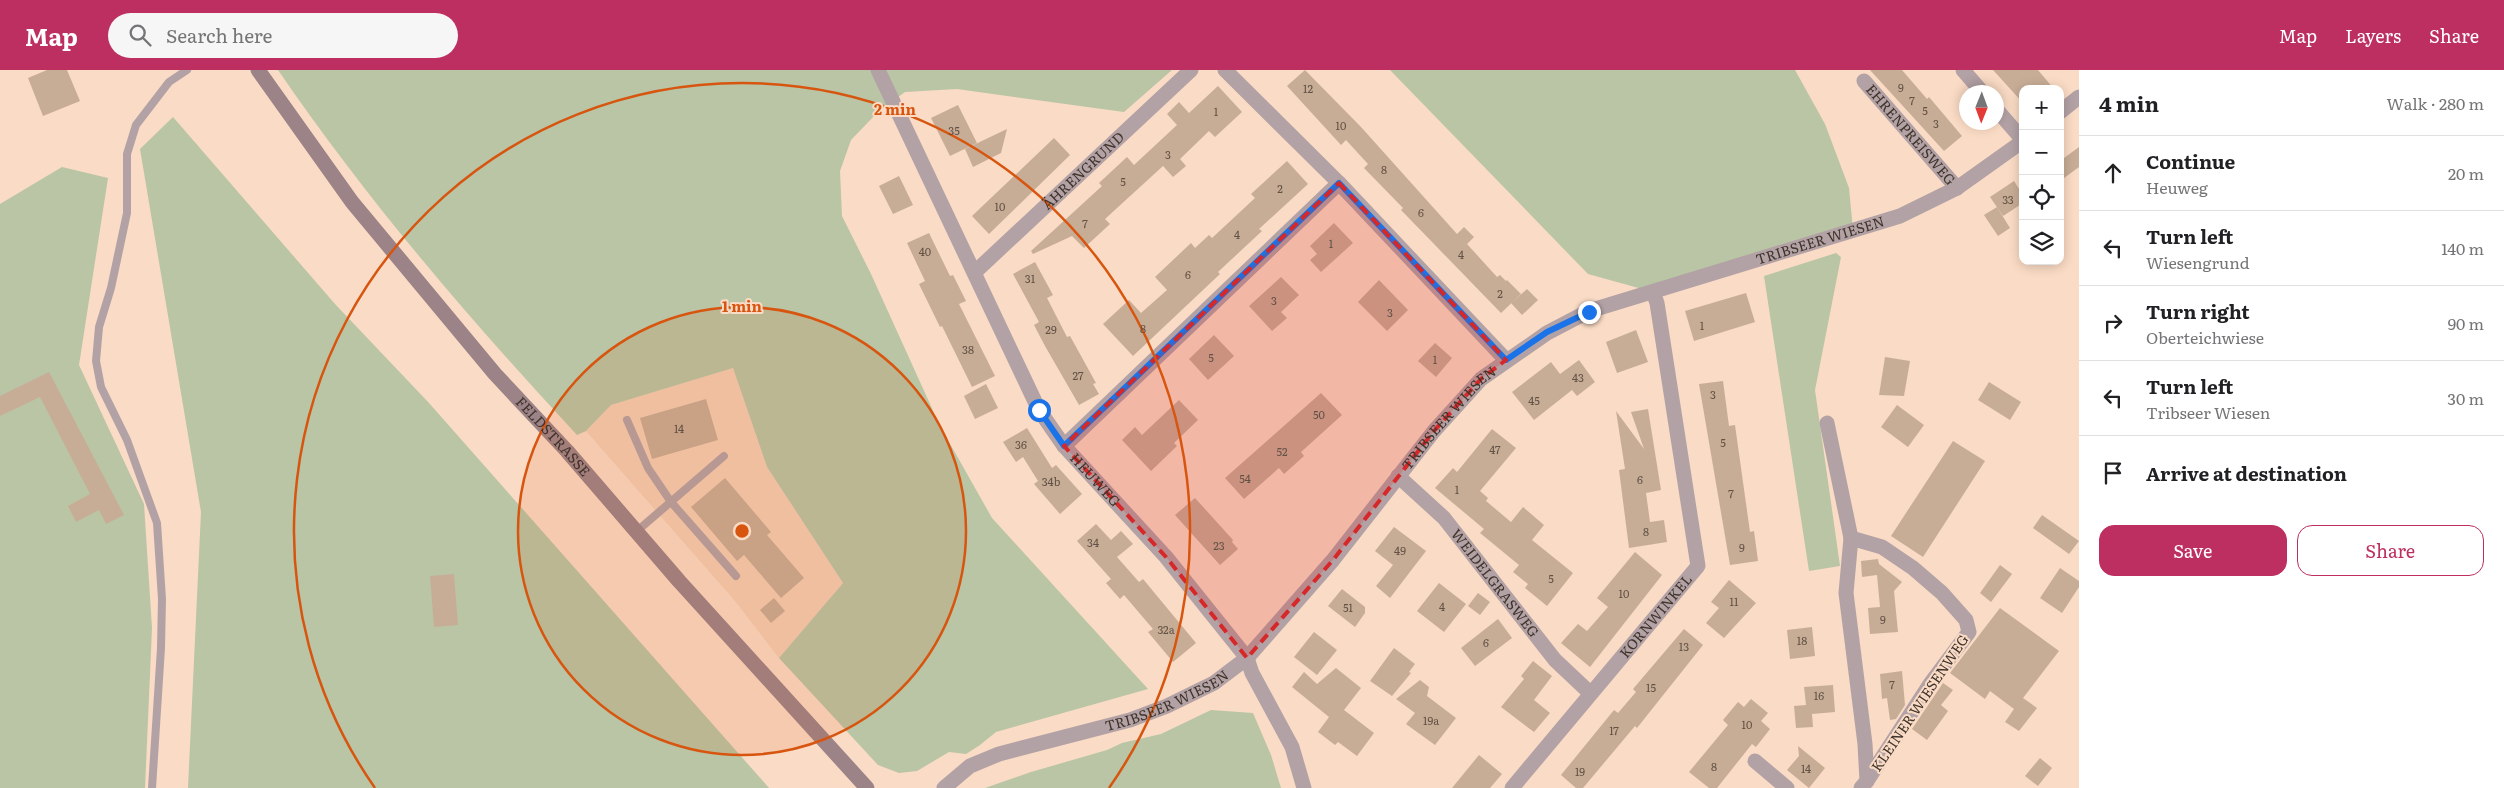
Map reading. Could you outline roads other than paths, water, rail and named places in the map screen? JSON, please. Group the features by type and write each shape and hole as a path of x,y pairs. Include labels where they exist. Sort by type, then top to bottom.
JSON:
{"main road":[{"name":"FELDSTRASSE","path":"258,70 358,209 495,374 637,531 679,582 867,788"}],"street":[{"name":"HEUWEG","path":"878,70 1039,410 1064,446 1166,557 1247,658 1292,748 1304,788"},
{"name":"ÄHRENGRUND","path":"975,272 1191,70"},
{"path":"1225,70 1339,183 1506,360"},
{"path":"1963,70 1976,85"},
{"name":"EHRENPREISWEG","path":"1864,81 1957,188"},
{"path":"2064,109 2079,97"},
{"path":"2004,118 2019,135"},
{"name":"TRIBSEER WIESEN","path":"944,788 970,766 998,754 1089,732 1167,706 1214,683 1247,658 1333,560 1434,431 1481,379 1547,332 1589,312 1900,216 1957,188 2019,143"},
{"path":"1064,446 1339,183"},
{"name":"KORNWINKEL","path":"1512,788 1698,566 1657,303 1653,292"},
{"name":"KLEINER WIESENWEG","path":"1827,423 1850,538 1846,594 1865,744 1864,784"},
{"name":"WEIDELGRASWEG","path":"1398,476 1444,518 1555,660 1590,693"},
{"name":"KLEINER WIESENWEG","path":"1850,538 1882,547 1913,568 1942,593 1966,620 1969,632 1930,684 1864,784"},
{"path":"1755,761 1787,788"}],"lane":[{"path":"152,788 161,648 162,599 158,523 127,440 102,386 96,361 99,327 111,288 127,213 127,154 136,125 169,82 187,70"},
{"path":"627,420 648,468 671,502 736,576"},
{"path":"637,531 724,456"}]}
